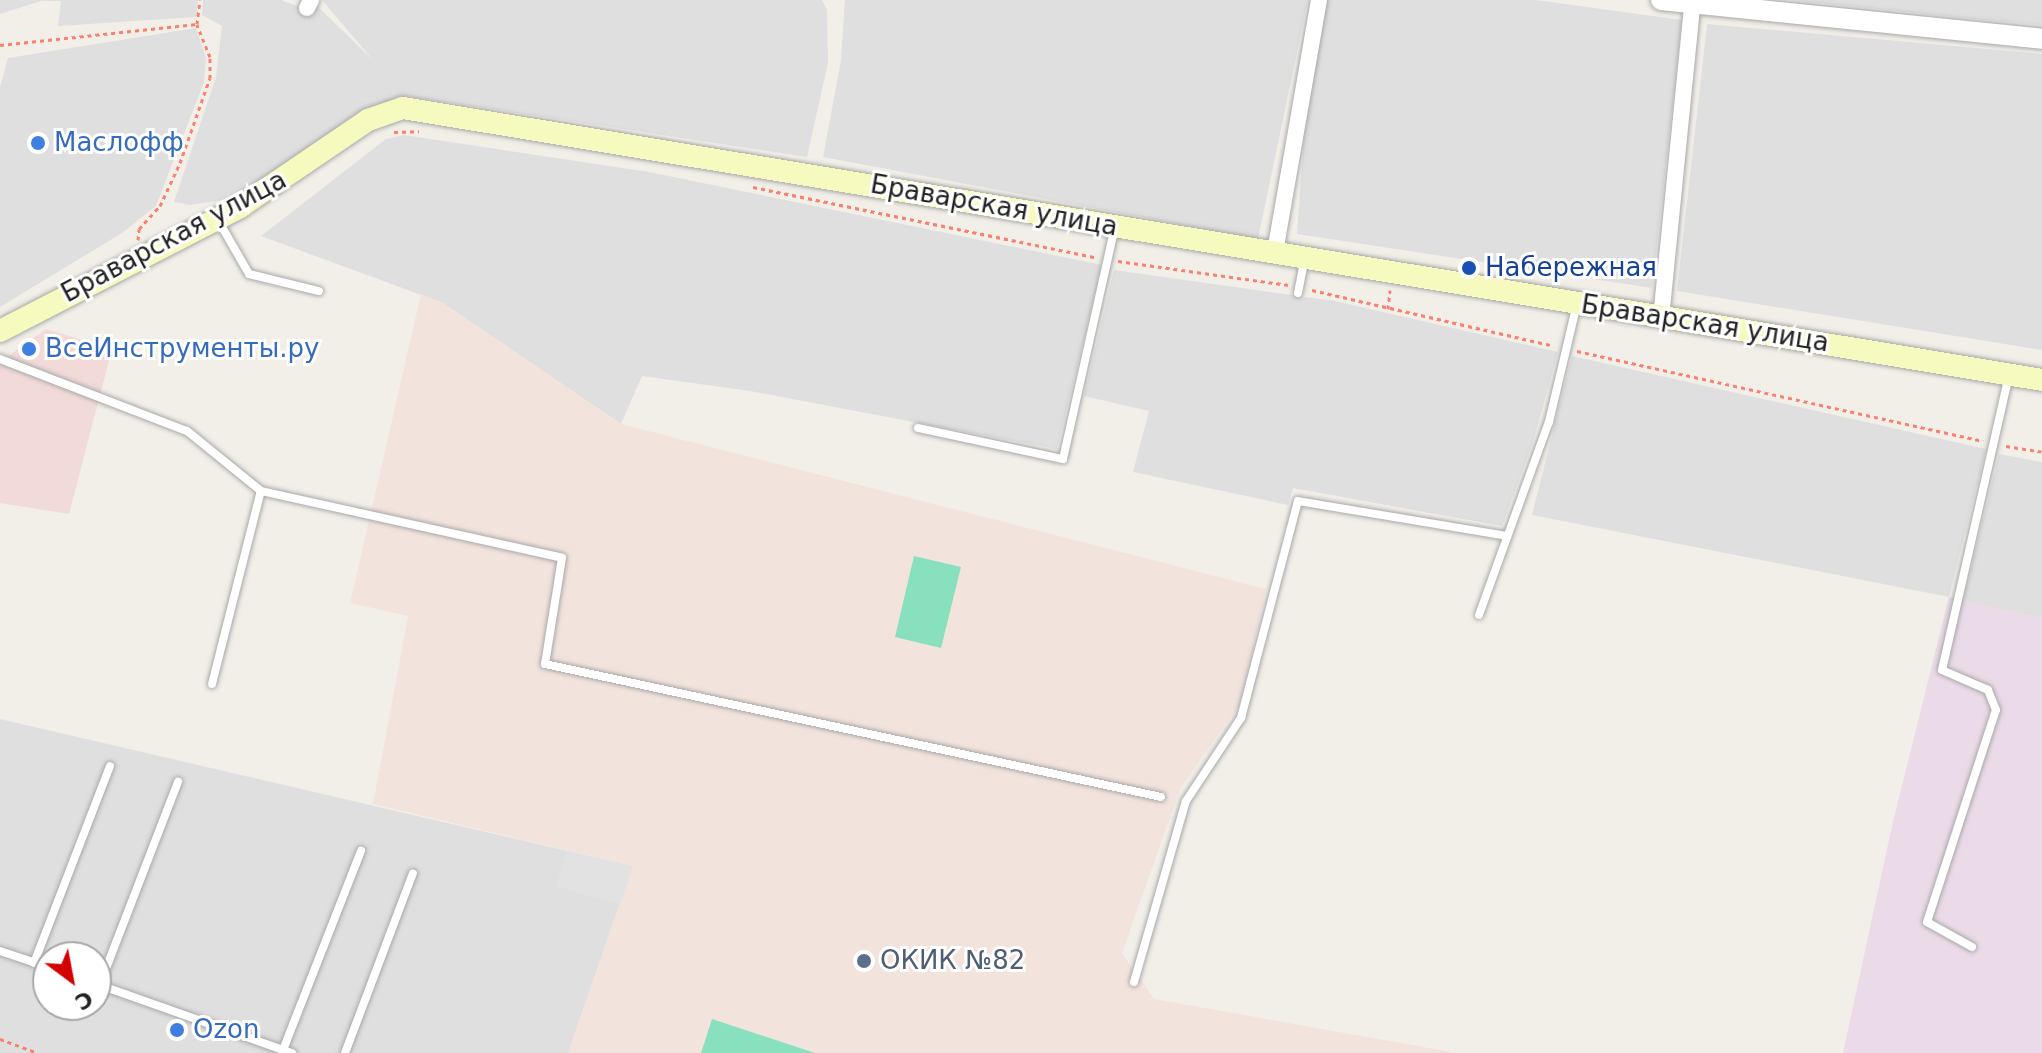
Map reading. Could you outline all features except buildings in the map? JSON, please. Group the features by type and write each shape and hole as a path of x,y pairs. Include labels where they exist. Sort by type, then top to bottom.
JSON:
{"main road":[{"name":"Браварская улица","path":"0,331 218,219 292,175 368,120 403,108 2042,380"}],"street":[{"path":"1275,252 1319,0"},
{"path":"1661,0 2042,39"},
{"path":"1661,318 1692,5"}],"lane":[{"path":"218,219 249,274 319,291"},
{"path":"918,428 1063,459 1115,226"},
{"path":"1298,290 1305,257"},
{"path":"1479,615 1549,422 1577,304"},
{"path":"0,359 187,431 261,491 562,558 545,664 1161,797"},
{"path":"1972,947 1927,922 1996,710 1988,690 1942,670 2009,374"},
{"path":"212,684 261,491"},
{"path":"1134,982 1186,801 1241,718 1298,501 1507,536"},
{"path":"42,941 110,766"},
{"path":"112,949 178,782"},
{"path":"112,989 288,1051 361,851"},
{"path":"345,1053 413,873"},
{"path":"0,951 32,962"}],"path":[{"path":"137,258 139,229 160,206 210,78 210,57 197,24 200,0"},
{"path":"0,45 130,33 145,27 197,24"},
{"path":"391,133 435,132"},
{"path":"742,185 1107,260 1298,290 2042,452"},
{"path":"1388,309 1390,290"},
{"path":"0,1039 38,1053"}],"shaded area":[{"path":"0,0 198,0 196,17 58,26 61,1 41,1 0,14"},
{"path":"203,0 281,0 307,10 315,4 373,60 322,0 822,0 827,10 828,63 807,157 406,96 368,108 299,158 229,199 190,205 174,202 216,77 222,26 202,15"},
{"path":"845,0 1308,0 1258,239 823,157 841,60"},
{"path":"1327,0 1536,0 1682,20 1652,288 1297,234 1305,120"},
{"path":"1791,0 2042,0 2042,25 1985,20"},
{"path":"1707,24 2042,54 2042,350 1677,291"},
{"path":"196,28 206,58 204,82 156,206 122,233 0,307 0,87 8,58"},
{"path":"404,135 649,172 1102,265 1057,449 750,391 642,376 621,424 443,303 261,236 386,139"},
{"path":"1114,270 1335,301 1558,352 1533,442 1502,526 1293,488 1288,505 1133,472 1149,411 1084,396"},
{"path":"421,294 443,303 621,424 1266,589 1241,702 1180,789 1122,953 1154,999 1457,1053 568,1053 633,866 373,804 408,616 350,603"},
{"path":"46,329 112,349 69,514 0,503 0,362"},
{"path":"1572,356 1986,449 1949,597 1532,515"},
{"path":"1999,454 2042,462 2042,618 1963,601"},
{"path":"1949,597 2042,618 2042,1053 1843,1053 1892,826"},
{"path":"0,719 633,866 568,1053 0,1053"},
{"path":"567,851 633,866 620,905 556,886"}],"green space":[{"path":"914,556 961,567 941,648 895,637"},
{"path":"712,1019 815,1053 701,1053"}],"place":[{"name":"Маслофф","path":"38,143"},
{"name":"Набережная","path":"1469,268"},
{"name":"ВсеИнструменты.ру","path":"29,349"},
{"name":"ОКИК №82","path":"864,961"},
{"name":"Ozon","path":"177,1030"}]}
